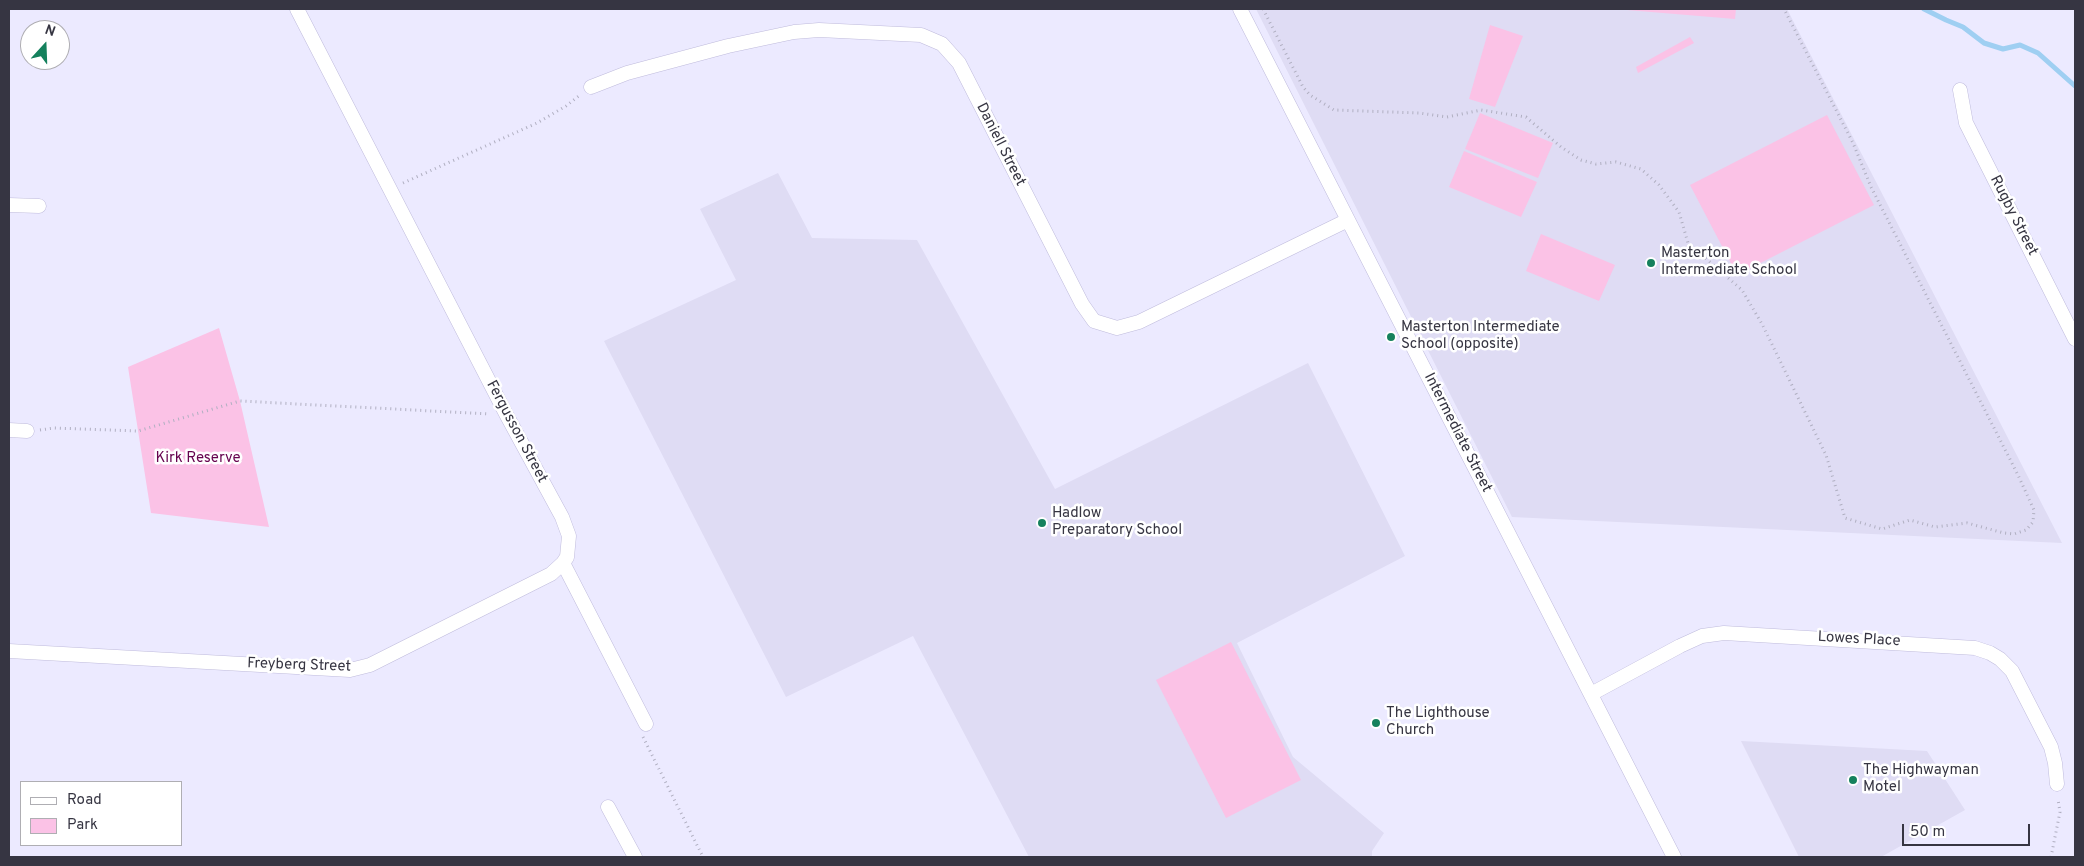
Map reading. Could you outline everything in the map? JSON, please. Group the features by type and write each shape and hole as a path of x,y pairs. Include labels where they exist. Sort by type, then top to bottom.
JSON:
{"street":[{"name":"Fergusson Street","path":"297,9 506,414 567,528 569,550 563,563"},
{"name":"Intermediate Street","path":"1240,9 1674,857"},
{"name":"Daniell Street","path":"590,87 627,73 728,46 794,32 819,30 921,35 942,44 959,63 1082,304 1094,321 1118,328 1139,322 1348,220"},
{"name":"Rugby Street","path":"1960,90 1966,124 2075,339"},
{"path":"9,206 39,206"},
{"path":"9,430 27,431"},
{"path":"563,563 646,724"},
{"name":"Freyberg Street","path":"9,651 350,670 370,665 551,574 563,563"},
{"name":"Lowes Place","path":"1591,694 1680,646 1702,636 1724,633 1975,648 2000,659 2012,671 2051,747 2055,762 2057,784"},
{"path":"608,807 635,857"}],"path":[{"path":"1263,9 1303,87 1310,95 1334,110 1419,113 1446,117 1481,110 1526,117 1561,147 1581,160 1596,164 1616,162 1641,169 1659,185 1679,212 1688,243 1742,290 1762,324 1826,456 1845,518 1882,529 1910,520 1935,527 1967,523 2004,534 2014,534 2026,530 2033,522 2034,510 2018,475 1871,187 1853,143 1784,9"},
{"path":"390,190 417,175 537,122 567,106 590,87"},
{"path":"27,431 54,428 138,431 240,401 506,414"},
{"path":"646,724 640,731 703,857"},
{"path":"2051,857 2060,812 2057,784"}],"shaded area":[{"name":"Masterton Intermediate School","path":"1256,9 1787,9 2062,543 1512,517"},
{"name":"Hadlow Preparatory School","path":"778,173 812,238 917,240 1055,489 1308,363 1405,556 1237,643 1293,757 1384,833 1372,851 1372,857 1029,857 913,636 786,697 604,341 736,280 700,209"},
{"name":"The Highwayman Motel","path":"1741,741 1927,751 1965,810 1881,857 1799,857"}],"green space":[{"path":"1615,9 1736,9 1735,19"},
{"path":"1490,25 1523,36 1495,107 1469,99"},
{"path":"1690,37 1694,43 1638,73 1636,67"},
{"path":"1480,113 1553,143 1538,178 1465,149"},
{"path":"1827,115 1874,205 1737,275 1690,185"},
{"path":"1464,151 1537,182 1521,217 1449,187"},
{"path":"1541,234 1615,265 1599,301 1526,271"},
{"name":"Kirk Reserve","path":"219,328 240,401 269,527 151,513 128,367"},
{"path":"1231,642 1301,780 1226,818 1156,680"}],"waterway":[{"path":"1924,9 1963,27 1984,43 2003,49 2020,45 2038,53 2075,86"}],"place":[{"name":"Masterton Intermediate School","path":"1651,263"},
{"name":"Masterton Intermediate School (opposite)","path":"1391,337"},
{"name":"Hadlow Preparatory School","path":"1042,523"},
{"name":"The Lighthouse Church","path":"1376,723"},
{"name":"The Highwayman Motel","path":"1853,780"}]}
